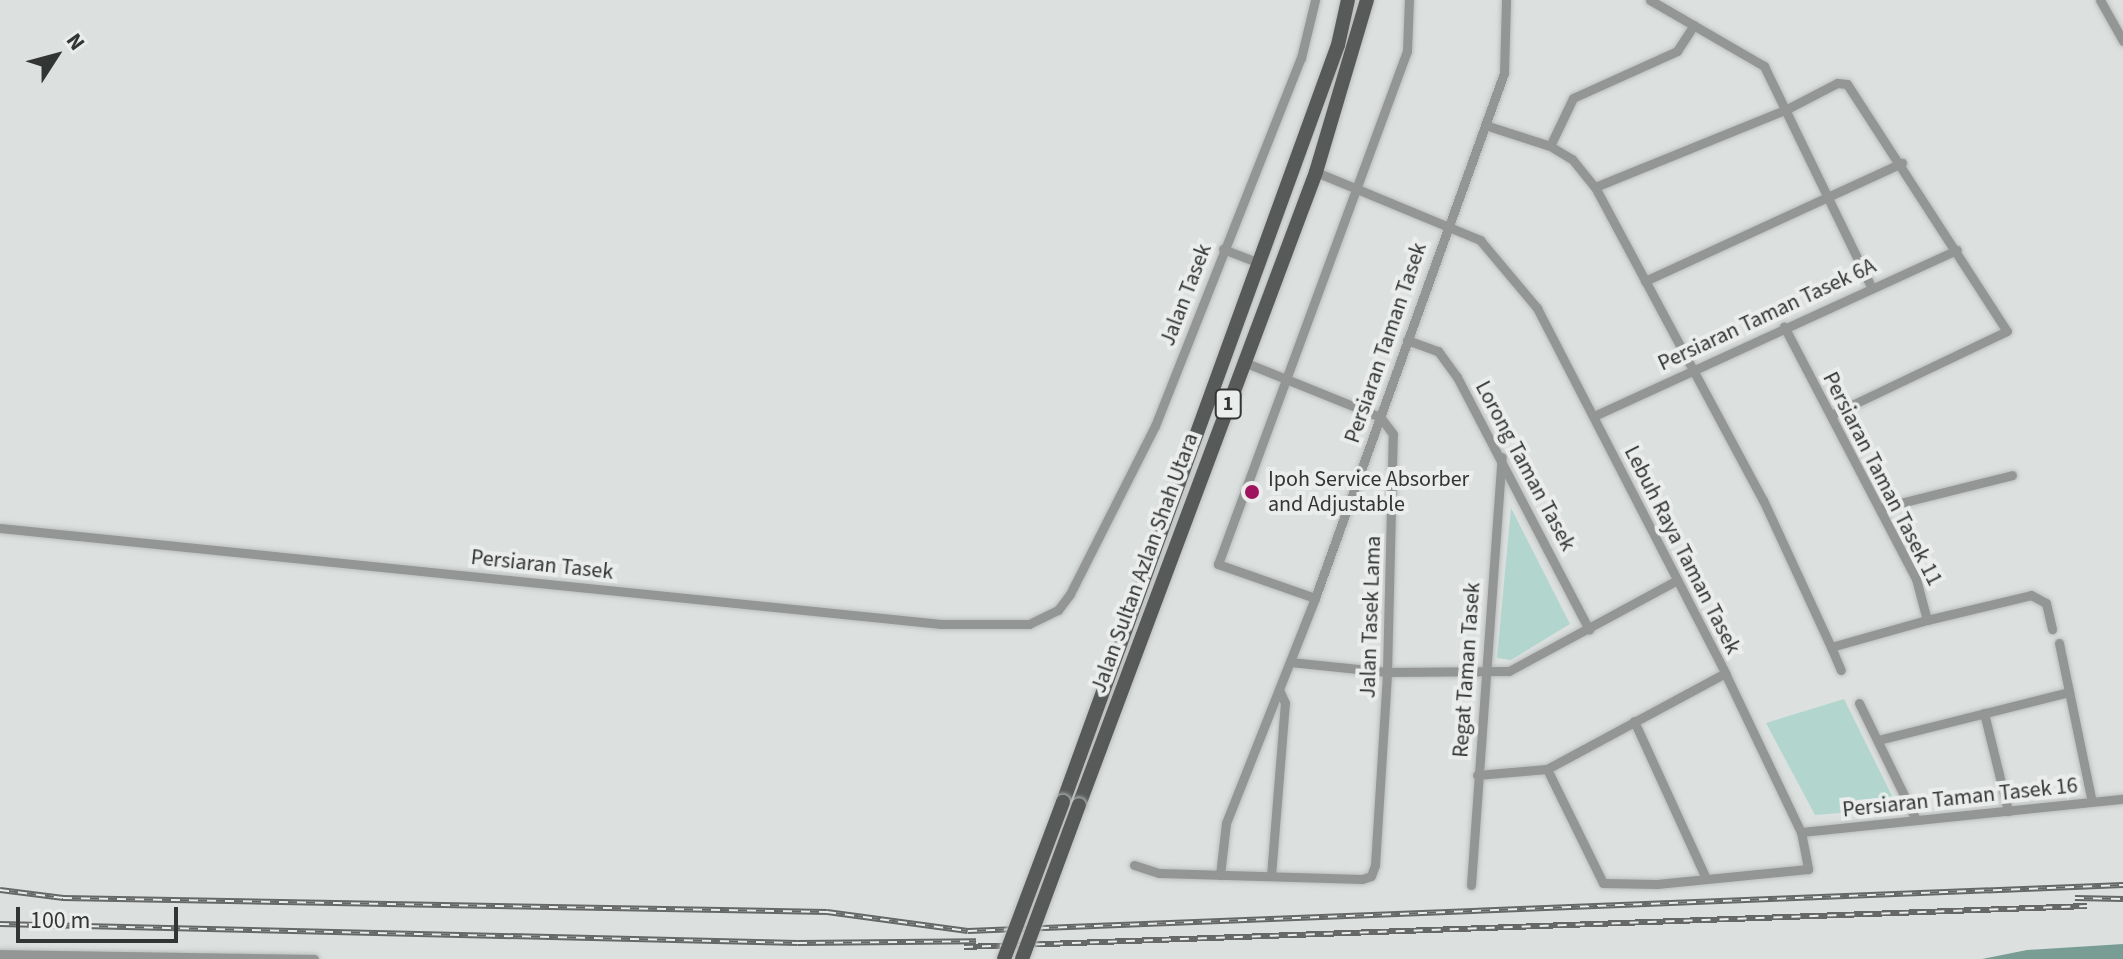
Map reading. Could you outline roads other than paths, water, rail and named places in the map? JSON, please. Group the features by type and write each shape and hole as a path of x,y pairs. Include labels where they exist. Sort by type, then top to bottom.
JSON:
{"main road":[{"name":"Jalan Sultan Azlan Shah Utara","path":"1004,959 1260,263 1338,45 1348,0"},
{"name":"Jalan Sultan Azlan Shah Utara","path":"1022,959 1316,172 1367,0"}],"street":[{"name":"Jalan Tasek","path":"1070,594 1155,426 1301,58 1315,0"},
{"path":"1315,598 1218,564 1407,51 1409,0"},
{"name":"Persiaran Taman Tasek","path":"1220,875 1226,823 1315,598 1446,222 1504,73 1506,0"},
{"path":"1650,0 1764,66 1871,286"},
{"path":"2100,0 2123,41"},
{"path":"1550,146 1573,98 1677,51 1694,25"},
{"path":"1595,187 1787,109 1844,82 1902,163 2007,331 1831,415"},
{"path":"1485,125 1550,146 1572,159 1595,187 1778,532 1841,670"},
{"path":"1645,281 1830,199 1902,163"},
{"name":"Lebuh Raya Taman Tasek","path":"1316,172 1446,222 1485,244 1537,308 1725,673 1801,832 1808,869 1603,883 1547,769"},
{"path":"1223,249 1260,263"},
{"name":"Persiaran Taman Tasek 6A","path":"1594,416 1871,286 1957,250"},
{"name":"Persiaran Taman Tasek 11","path":"1784,326 1916,579 1927,620 1831,647"},
{"name":"Lorong Taman Tasek","path":"1407,340 1445,358 1502,457 1589,630"},
{"path":"1244,362 1380,417"},
{"name":"Jalan Tasek Lama","path":"1271,876 1371,876 1387,672 1396,443 1380,417"},
{"name":"Regat Taman Tasek","path":"1471,885 1483,674 1502,457"},
{"path":"1880,508 2012,475"},
{"name":"Persiaran Tasek","path":"0,528 941,624 1029,624 1058,610 1070,594"},
{"path":"1290,662 1387,672 1483,674 1509,671 1677,580"},
{"path":"1927,620 2031,595 2046,603 2052,629"},
{"path":"2059,643 2092,802"},
{"path":"1477,775 1547,769 1725,673"},
{"path":"1134,865 1159,873 1271,876 1279,745 1285,703 1280,692"},
{"path":"1878,740 2069,692"},
{"path":"1859,703 1916,820"},
{"path":"1984,713 2008,811"},
{"path":"1634,721 1706,878"},
{"path":"1262,735 1279,745"},
{"name":"Persiaran Taman Tasek 16","path":"1801,832 2123,799"},
{"path":"0,954 314,959"}],"railway":[{"path":"0,890 63,898 827,912 968,931 2123,885"},
{"path":"2075,898 2123,899"},
{"path":"964,947 2087,906"},
{"path":"0,924 798,943 976,941"}],"place":[{"name":"Ipoh Service Absorber and Adjustable","path":"1252,492"}]}
